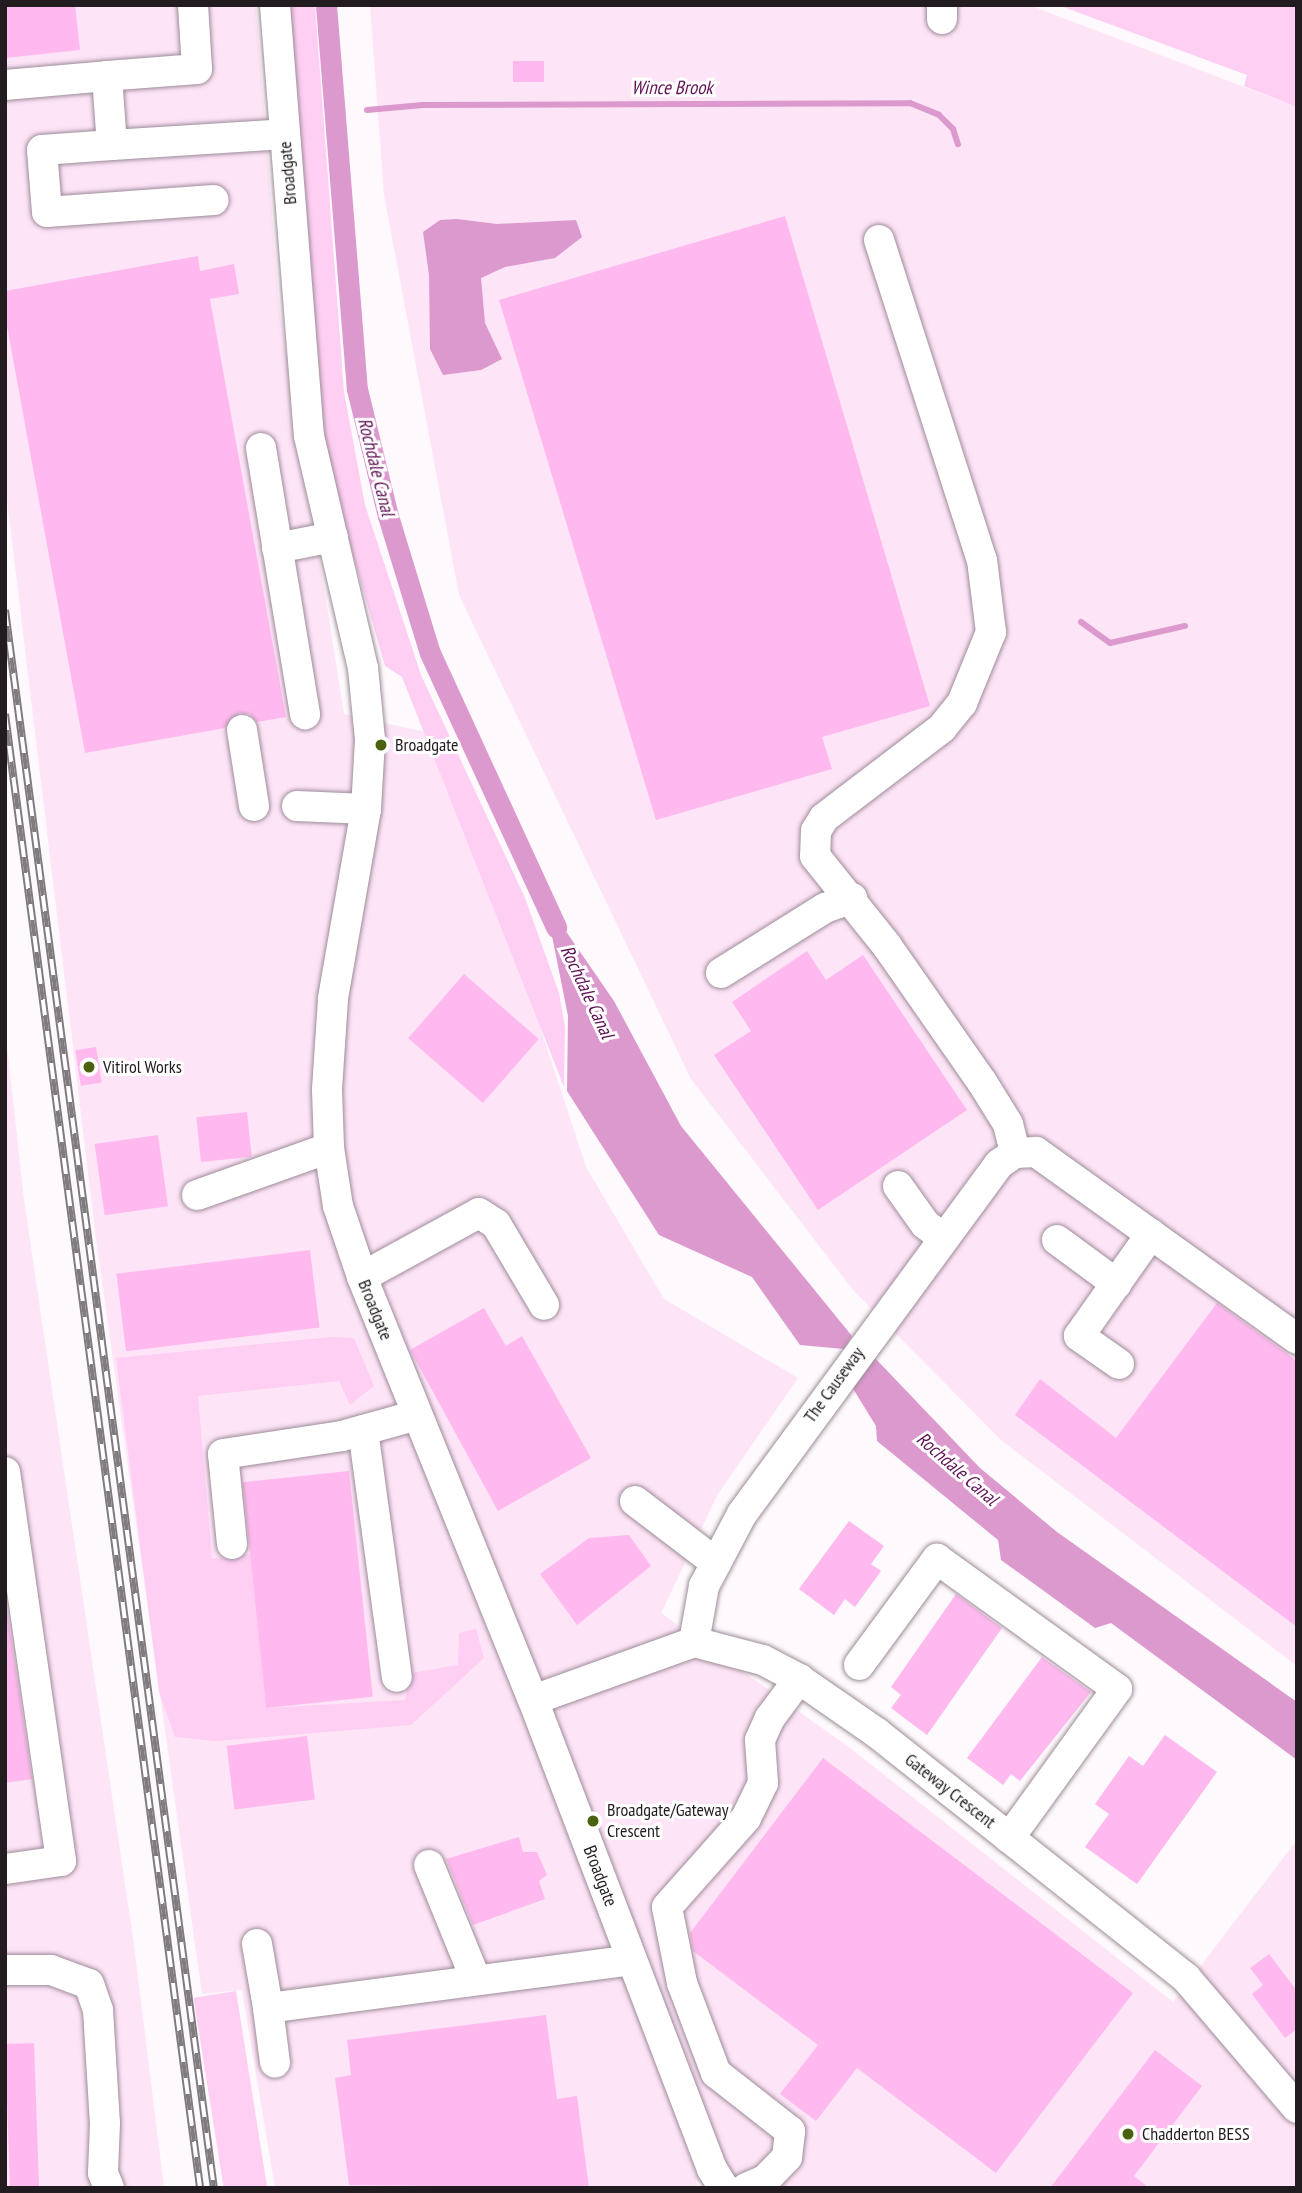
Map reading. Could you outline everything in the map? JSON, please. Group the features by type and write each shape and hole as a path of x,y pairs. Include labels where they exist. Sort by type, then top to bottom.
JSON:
{"street":[{"path":"5,85 197,69 193,5"},
{"name":"Broadgate","path":"275,5 309,436 363,668 370,740 366,809 334,999 327,1090 329,1149 338,1206 362,1277 533,1700 712,2169 724,2188"},
{"path":"107,76 112,145"},
{"path":"214,200 47,212 42,150 285,134"},
{"path":"879,240 982,560 990,632 962,703 943,728 824,818 816,831 815,856 830,869 852,898 982,1082 1008,1124 1015,1153 1036,1152 1100,1201 1151,1234 1297,1339"},
{"path":"261,448 305,714"},
{"path":"277,548 333,537"},
{"path":"242,730 254,806"},
{"path":"298,806 366,809"},
{"path":"721,973 825,908 852,898"},
{"path":"197,1195 329,1149"},
{"name":"The Causeway","path":"694,1642 704,1586 742,1514 832,1386 999,1164 1015,1153"},
{"path":"898,1186 925,1224 944,1239"},
{"path":"362,1277 479,1213 496,1224 544,1305"},
{"path":"1119,1364 1079,1336 1151,1234"},
{"path":"1057,1240 1117,1284"},
{"path":"232,1544 223,1454 363,1430 417,1415"},
{"path":"363,1430 397,1677"},
{"path":"5,1472 61,1861 5,1869"},
{"path":"635,1501 716,1563"},
{"path":"859,1665 937,1559 1117,1689 1009,1838"},
{"path":"533,1700 694,1642"},
{"name":"Gateway Crescent","path":"694,1642 764,1660 799,1679 877,1733 1186,1978 1297,2108"},
{"path":"746,2188 765,2180 787,2157 790,2131 716,2073 682,1983 667,1907 746,1818 763,1783 760,1740 799,1679"},
{"path":"429,1865 476,1980"},
{"path":"257,1944 275,2063"},
{"path":"268,2008 632,1960"},
{"path":"5,1970 51,1970 89,1984 98,2010 103,2173 109,2188"}],"shaded area":[{"path":"5,5 256,5 279,305 344,714 430,733 502,911 586,1167 664,1299 798,1378 718,1494 661,1613 850,1748 1173,2002 1297,1840 1297,2188 715,2188 695,2180 699,2188 275,2188 242,1990 202,1994 96,1239 5,483"},
{"path":"286,5 315,5 344,392 365,505 421,675 525,898 559,993 565,1027 564,1087 402,677 385,666 341,514 314,398"},
{"path":"370,5 1029,5 1297,107 1297,1666 1001,1440 853,1290 691,1079 459,595 384,195"},
{"path":"1058,5 1297,5 1297,107 1244,86 1247,75"},
{"path":"5,1028 24,1200 134,1945 164,2188 5,2188"},
{"path":"332,1337 354,1338 374,1386 350,1405 339,1381 198,1396 212,1559 251,1554 268,1708 405,1700 411,1673 458,1665 459,1633 476,1629 484,1658 411,1725 216,1741 175,1737 159,1692 116,1358"},
{"path":"236,1991 267,2188 224,2188 194,1998"}],"water":[{"path":"457,219 497,224 576,220 582,237 555,258 505,267 481,278 485,323 502,359 481,370 443,375 430,349 429,275 423,232 440,220"},
{"path":"545,901 614,1001 681,1126 852,1336 844,1349 800,1345 752,1277 659,1235 567,1091 568,1016"},
{"path":"874,1357 980,1468 1057,1532 1297,1702 1297,1760 1111,1623 1095,1628 1001,1560 998,1540 877,1441 876,1426 852,1387"}],"building":[{"path":"5,5 75,5 80,50 5,58"},
{"path":"513,61 544,61 544,82 513,82"},
{"path":"785,216 930,706 822,737 832,769 656,820 499,300"},
{"path":"198,256 200,271 234,264 239,294 210,299 286,717 257,722 249,714 239,713 225,728 85,753 5,315 5,291"},
{"path":"807,951 826,980 863,955 967,1110 818,1210 714,1055 751,1031 732,1002"},
{"path":"464,974 539,1039 483,1103 408,1038"},
{"name":"Vitirol Works","path":"96,1047 102,1083 81,1086 75,1050"},
{"path":"247,1112 252,1157 201,1162 196,1117"},
{"path":"158,1135 168,1206 105,1215 95,1144"},
{"path":"310,1250 320,1327 126,1351 116,1274"},
{"path":"1217,1303 1297,1361 1297,1627 1015,1415 1040,1379 1116,1438"},
{"path":"484,1308 506,1346 522,1336 591,1458 498,1511 410,1350"},
{"path":"349,1471 373,1697 266,1708 243,1482"},
{"path":"849,1521 884,1546 871,1564 881,1571 855,1607 845,1599 834,1615 799,1589"},
{"path":"629,1535 651,1566 577,1625 540,1574 589,1538"},
{"path":"956,1594 1002,1628 927,1735 891,1708 901,1695 891,1687"},
{"path":"5,1597 32,1779 5,1783"},
{"path":"1042,1657 1091,1692 1020,1781 1011,1774 1003,1785 967,1758"},
{"path":"1165,1735 1217,1772 1137,1884 1085,1847 1109,1814 1095,1804 1129,1756 1143,1766"},
{"path":"307,1736 315,1800 234,1809 227,1746"},
{"path":"823,1758 1133,1993 996,2173 857,2068 816,2121 780,2094 818,2045 693,1951 690,1933"},
{"path":"519,1837 523,1852 537,1852 547,1875 539,1881 545,1899 473,1925 446,1859"},
{"path":"1269,1954 1297,1991 1297,2029 1285,2038 1252,1994 1263,1985 1250,1968"},
{"path":"546,2015 557,2099 577,2096 589,2188 349,2185 335,2078 351,2075 347,2040"},
{"path":"34,2043 39,2188 10,2188 5,2044"},
{"name":"Chadderton BESS","path":"1155,2050 1202,2086 1134,2176 1149,2188 1050,2188"}],"waterway":[{"name":"Rochdale Canal","path":"326,5 357,389 388,516 430,653 556,927"},
{"name":"Wince Brook","path":"367,110 423,105 910,103 939,115 953,129 958,144"},
{"name":"Wince Brook","path":"1081,622 1110,643 1185,626"}],"railway":[{"path":"5,610 214,2188"},
{"path":"5,714 200,2188"}],"place":[{"name":"Broadgate","path":"381,745"},
{"name":"Vitirol Works","path":"89,1067"},
{"name":"Broadgate/Gateway Crescent","path":"593,1821"},
{"name":"Chadderton BESS","path":"1128,2134"}]}
